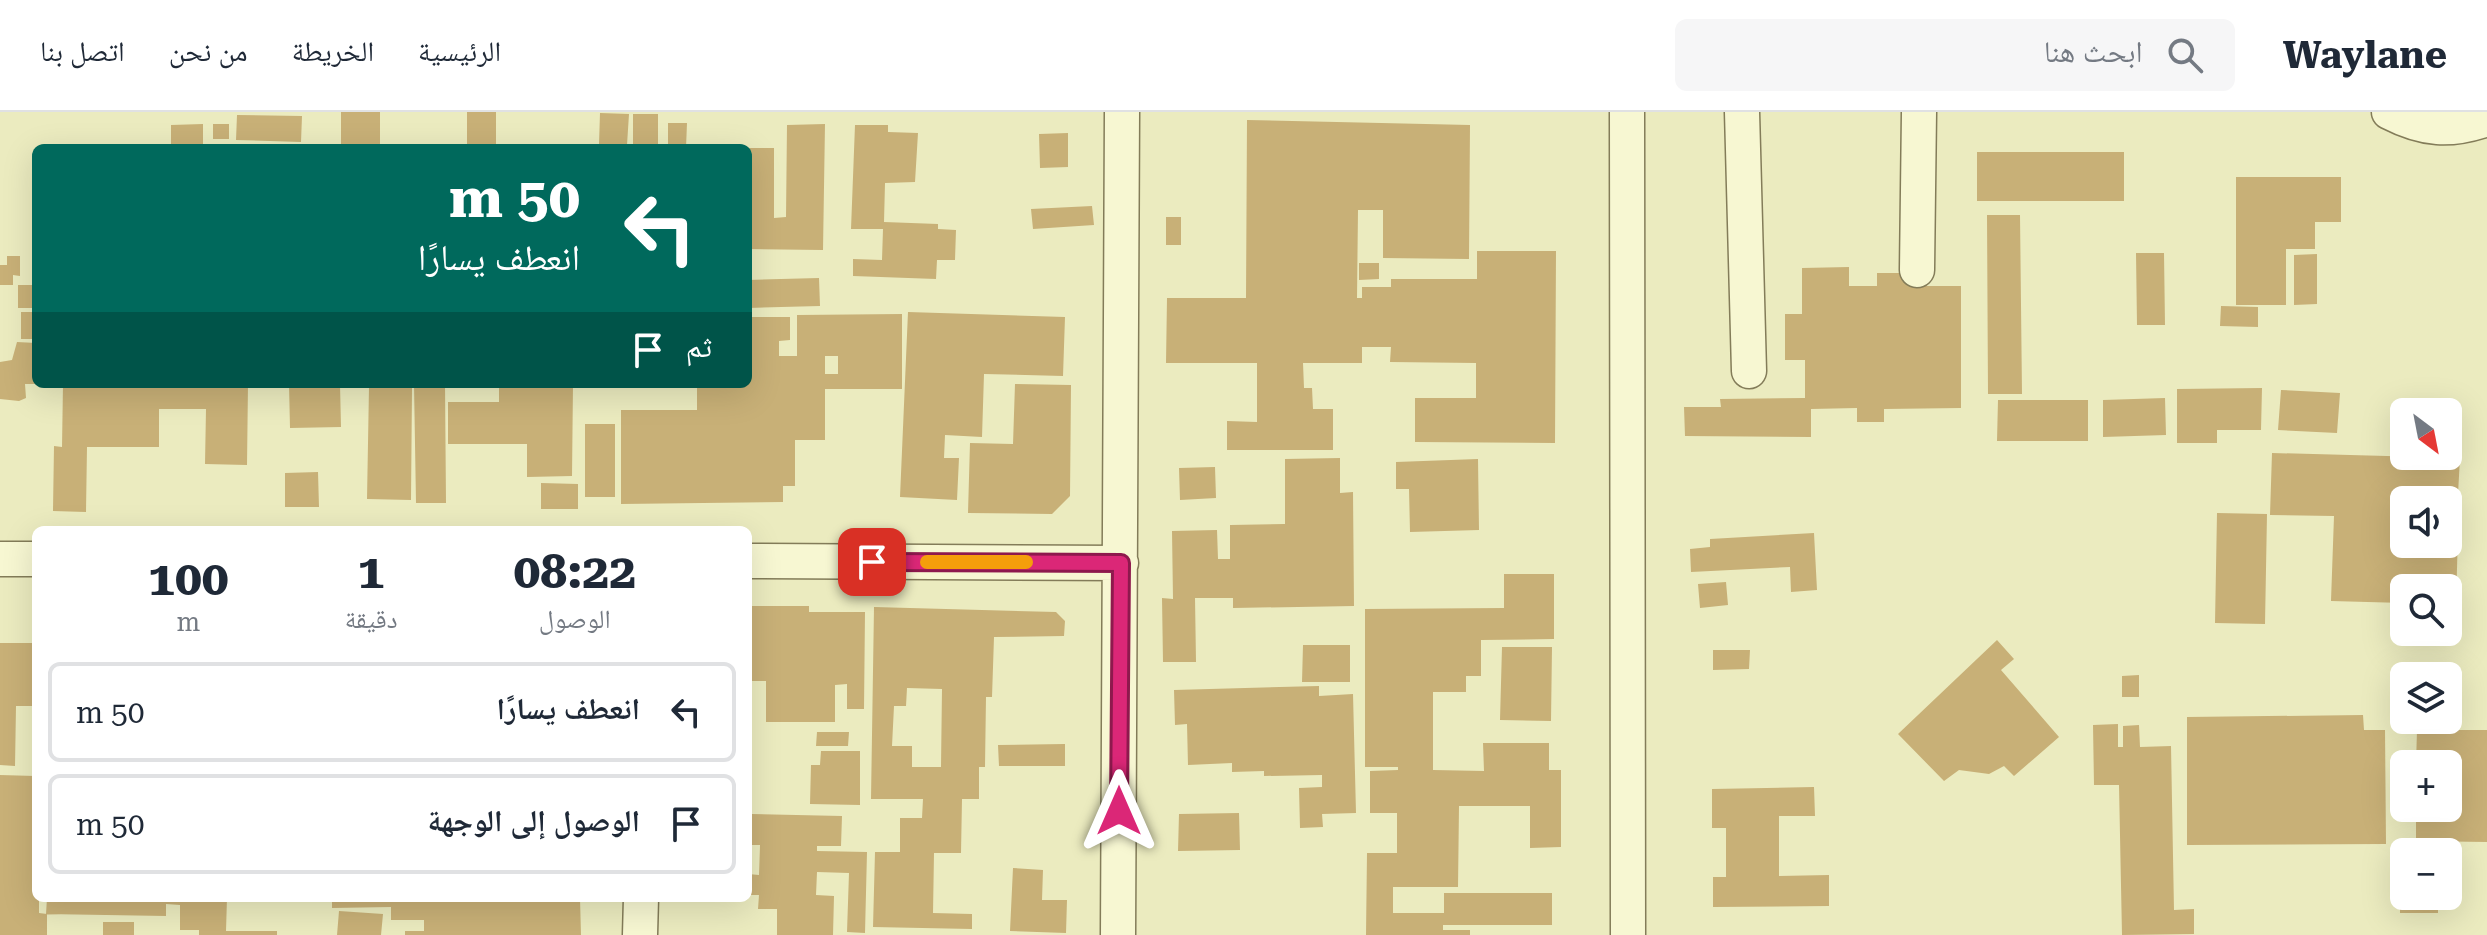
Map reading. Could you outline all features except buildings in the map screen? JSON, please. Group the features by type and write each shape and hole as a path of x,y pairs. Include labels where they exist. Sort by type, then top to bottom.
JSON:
{"street":[{"path":"1118,935 1122,112"},
{"path":"1627,112 1628,935"},
{"path":"1742,112 1749,371"},
{"path":"1917,270 1919,112"},
{"path":"2389,112 2428,127 2461,128 2487,119"},
{"path":"0,559 32,559"},
{"path":"752,561 1121,563"},
{"path":"640,935 641,902"}],"slow traffic":[{"path":"927,562 1026,562"}],"route":[{"path":"872,562 1121,563 1119,811"}]}
